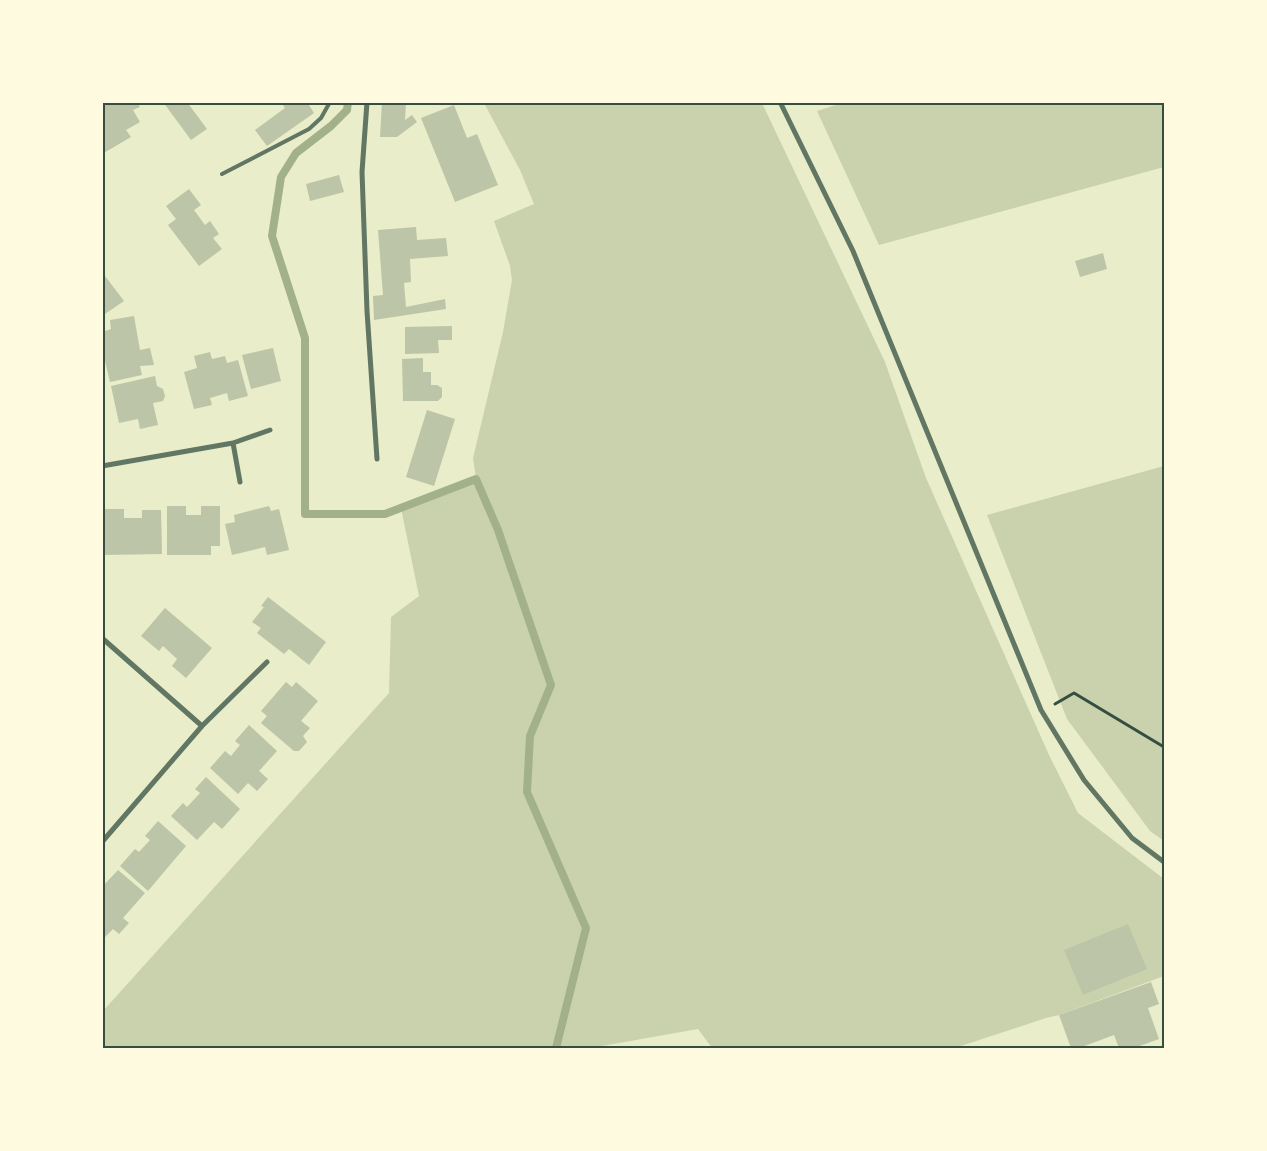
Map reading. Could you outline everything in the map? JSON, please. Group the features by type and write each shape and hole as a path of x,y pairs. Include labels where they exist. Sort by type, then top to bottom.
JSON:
{"street":[{"path":"367,102 362,172 367,311 377,459"},
{"path":"780,102 852,251 1041,710 1084,780 1132,838 1164,862"},
{"path":"102,466 234,443 270,430"},
{"path":"234,443 240,482"},
{"path":"102,638 202,726"},
{"path":"102,842 202,726 267,662"}],"lane":[{"path":"222,174 309,129 321,118 330,102"}],"path":[{"path":"1041,710 1074,693 1164,747"}],"green space":[{"path":"484,103 762,103 885,362 926,478 1049,755 1078,813 1164,879 1164,976 1059,1015 955,1048 712,1048 698,1029 591,1048 103,1048 103,1011 389,693 391,617 419,596 401,508 476,479 473,458 503,332 512,280 510,266 494,221 534,204 520,170"},
{"path":"842,103 1164,103 1164,167 879,245 817,111"},
{"path":"1164,466 1164,841 1150,831 1067,719 987,515"}],"building":[{"path":"102,102 137,102 140,107 133,110 140,122 126,130 131,137 102,154"},
{"path":"163,102 187,102 207,129 191,140"},
{"path":"281,102 307,102 314,113 267,146 255,130 285,108"},
{"path":"382,102 406,102 405,120 412,115 417,122 397,137 380,137"},
{"path":"454,105 467,138 477,134 498,185 455,202 421,118"},
{"path":"339,175 344,192 310,201 306,184"},
{"path":"189,189 201,205 194,210 205,225 210,221 219,234 213,238 222,249 199,266 168,225 176,219 166,206"},
{"path":"416,227 417,240 446,238 448,256 410,259 411,282 404,283 406,307 445,299 446,309 374,320 373,296 383,295 378,230"},
{"path":"1103,253 1107,269 1080,277 1075,261"},
{"path":"102,272 124,301 102,316"},
{"path":"134,316 140,350 150,348 154,365 140,366 142,375 110,382 102,348 102,332 111,329 110,320"},
{"path":"452,326 452,340 438,340 439,353 405,354 405,327"},
{"path":"273,348 281,381 251,389 242,355"},
{"path":"210,352 212,359 225,356 227,363 238,360 248,396 229,401 227,393 210,398 212,405 194,409 184,372 197,368 194,356"},
{"path":"423,358 423,372 431,372 431,385 437,385 442,388 442,397 438,401 403,401 402,359"},
{"path":"155,376 157,386 163,389 165,396 163,401 153,403 158,425 140,429 138,419 119,423 111,386"},
{"path":"427,410 455,419 434,486 406,477"},
{"path":"167,506 186,506 186,515 201,515 201,506 220,506 220,546 211,546 211,555 167,555"},
{"path":"269,506 271,511 279,509 289,550 267,555 265,547 232,555 225,524 235,522 234,515"},
{"path":"103,509 124,509 124,518 142,518 142,510 161,510 162,554 104,555 104,538 102,538"},
{"path":"268,597 326,642 309,665 289,649 284,654 257,633 261,628 252,622 264,607 261,606"},
{"path":"165,608 212,648 186,678 172,666 177,659 163,646 159,651 141,636"},
{"path":"286,682 292,687 296,682 318,701 301,721 310,728 303,736 307,742 299,751 294,751 261,723 267,716 261,711"},
{"path":"249,725 277,751 259,771 268,779 257,791 248,783 238,794 210,768 225,751 231,756 240,745 235,741"},
{"path":"206,777 240,809 222,829 214,822 197,840 171,816 183,803 187,807 200,793 195,789"},
{"path":"158,821 186,846 148,891 120,866 135,849 139,852 150,840 145,836"},
{"path":"118,870 145,893 123,918 129,923 119,934 113,929 102,940 102,894 105,891 102,887"},
{"path":"1128,924 1147,969 1083,995 1064,950"},
{"path":"1151,982 1159,1004 1148,1008 1159,1039 1134,1048 1119,1048 1114,1035 1079,1048 1071,1048 1059,1015"}],"waterway":[{"path":"348,102 347,110 331,126 296,153 281,177 272,236 305,338 305,514 385,514 476,479 498,530 551,685 530,736 527,792 586,928 556,1048"}]}
